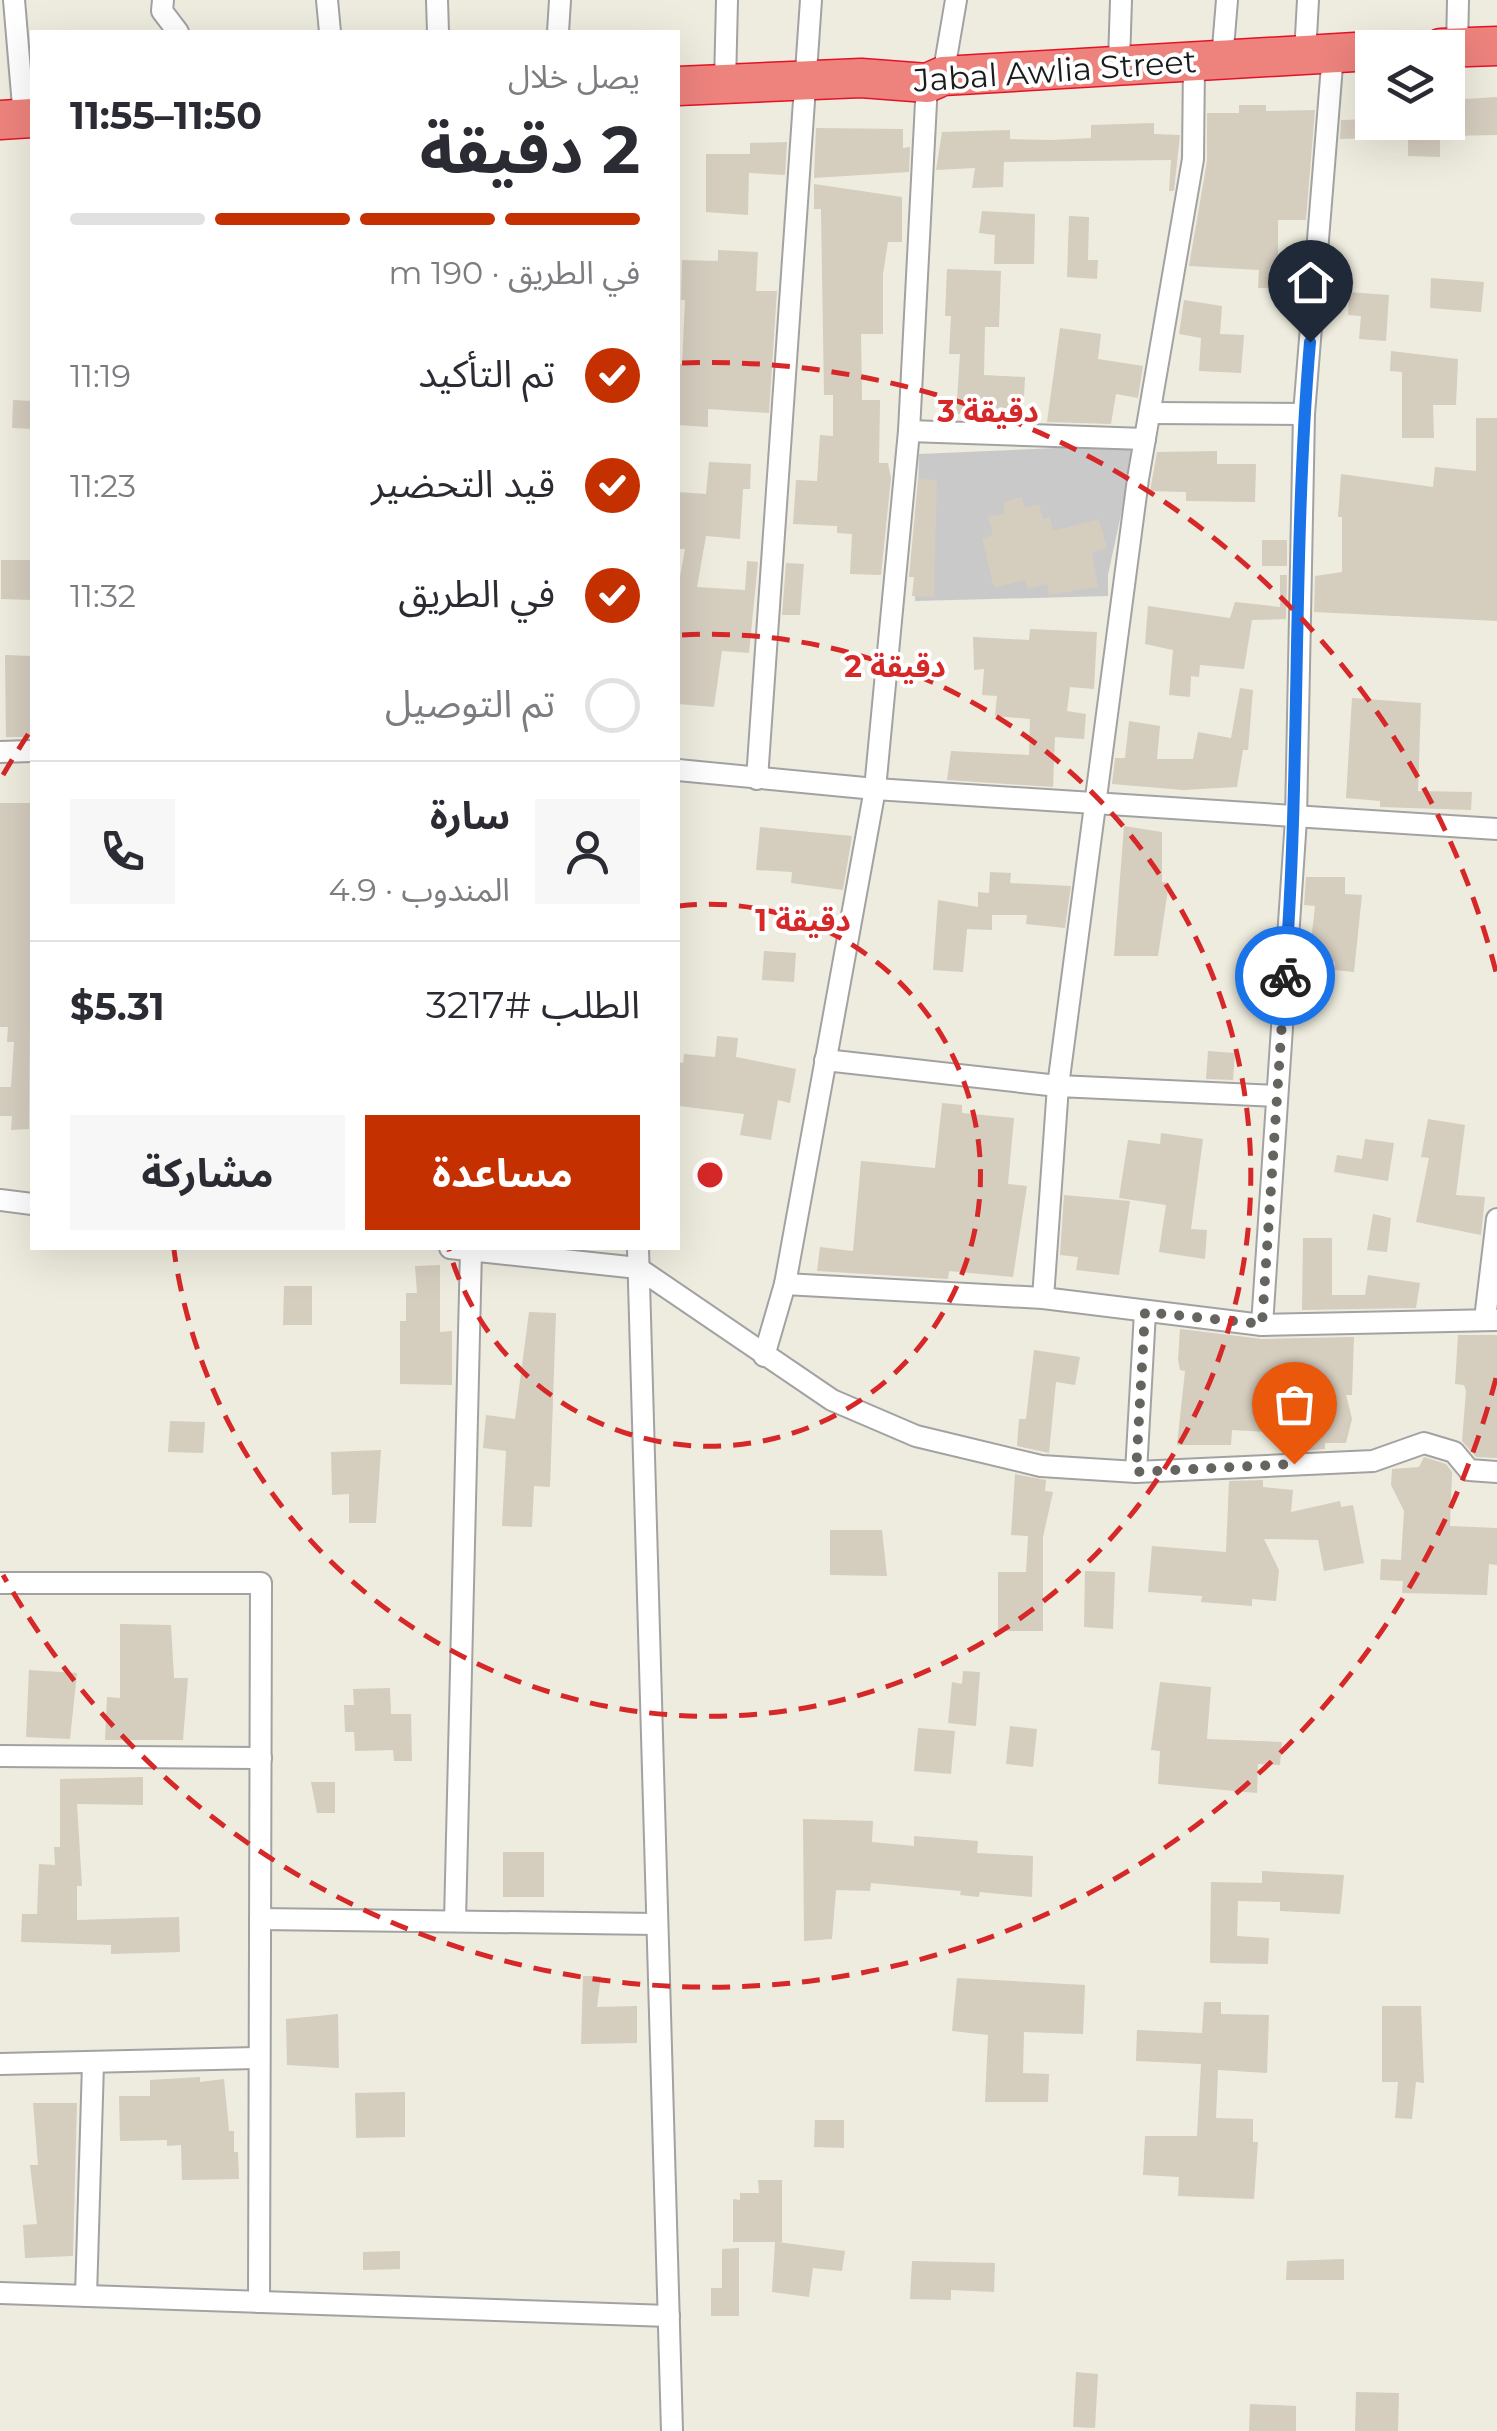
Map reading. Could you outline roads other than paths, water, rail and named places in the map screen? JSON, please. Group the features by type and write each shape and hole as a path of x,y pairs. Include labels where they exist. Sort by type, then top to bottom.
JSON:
{"highway":[{"path":"1465,47 1497,46"},
{"name":"Jabal Awlia Street","path":"680,86 861,78 935,80 1118,62 1355,52"}],"street":[{"path":"14,0 19,119"},
{"path":"163,0 162,11 176,30"},
{"path":"327,0 330,30"},
{"path":"437,0 438,30"},
{"path":"558,30 560,0"},
{"path":"725,84 728,0"},
{"path":"758,779 811,0"},
{"path":"764,1356 785,1284 875,789 909,430 935,80 956,0"},
{"path":"1118,62 1121,0"},
{"path":"1043,1298 1058,1086 1145,439 1208,61 1227,0"},
{"path":"1262,1324 1296,819 1304,414 1319,53 1308,0"},
{"path":"1452,30 1458,0"},
{"path":"1152,413 1304,414"},
{"path":"909,430 1145,439"},
{"path":"0,752 30,751"},
{"path":"680,770 875,789 1497,829"},
{"path":"825,1060 1058,1086 1276,1096"},
{"path":"0,1200 30,1204"},
{"path":"785,1284 1043,1298 1262,1324 1491,1320 1497,1219"},
{"path":"455,1922 457,1250"},
{"path":"493,1250 638,1258 764,1356 832,1400 916,1436 1041,1466 1136,1472 1372,1461 1424,1443 1454,1452 1469,1470 1497,1472"},
{"path":"638,1258 672,2431"},
{"path":"1136,1472 1145,1312"},
{"path":"0,1583 261,1583 259,2302"},
{"path":"0,1756 260,1758"},
{"path":"260,1919 658,1924"},
{"path":"0,2064 260,2058"},
{"path":"86,2296 93,2064"},
{"path":"0,2293 669,2316"}]}
